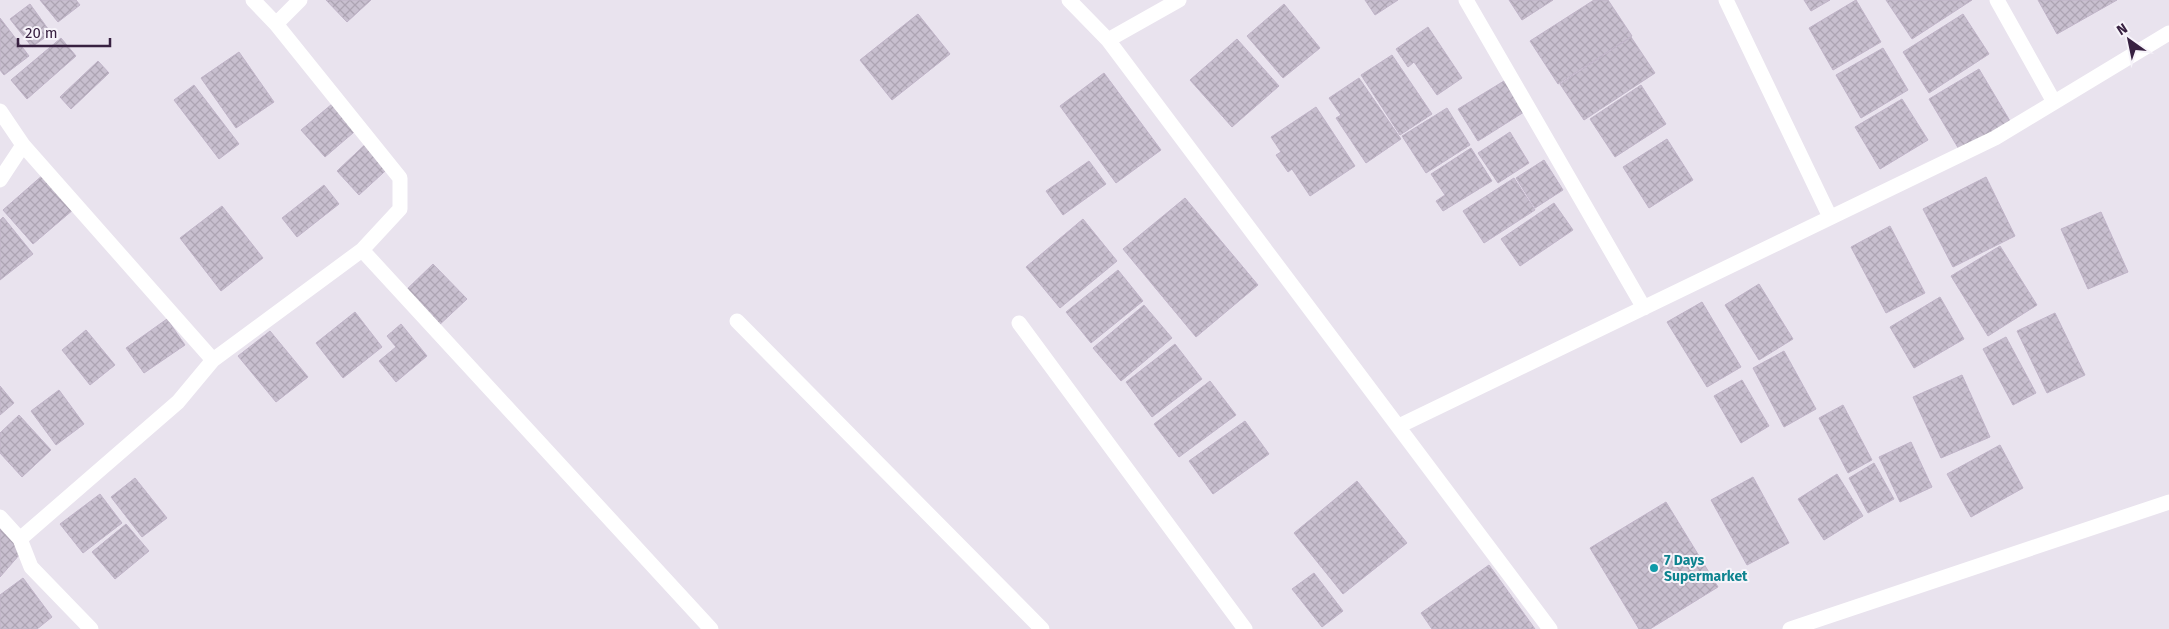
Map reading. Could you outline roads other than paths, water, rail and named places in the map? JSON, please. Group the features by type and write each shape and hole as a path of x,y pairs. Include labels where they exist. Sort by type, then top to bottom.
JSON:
{"street":[{"path":"20,539 178,402 213,360 362,250 400,209 400,178 276,24 253,0"},
{"path":"276,24 300,0"},
{"path":"1069,0 1108,40 1550,629"},
{"path":"1108,40 1179,0"},
{"path":"1466,0 1644,308"},
{"path":"1726,0 1830,218"},
{"path":"1997,0 2054,102"},
{"path":"1399,426 1994,138 2169,33"},
{"path":"0,111 23,145 213,360"},
{"path":"0,180 23,145"},
{"path":"362,250 711,629"},
{"path":"737,321 1042,629"},
{"path":"1019,323 1245,629"},
{"path":"1790,629 2169,502"},
{"path":"0,518 20,539 31,567 91,629"}],"place":[{"name":"7 Days Supermarket","path":"1654,568"}]}
